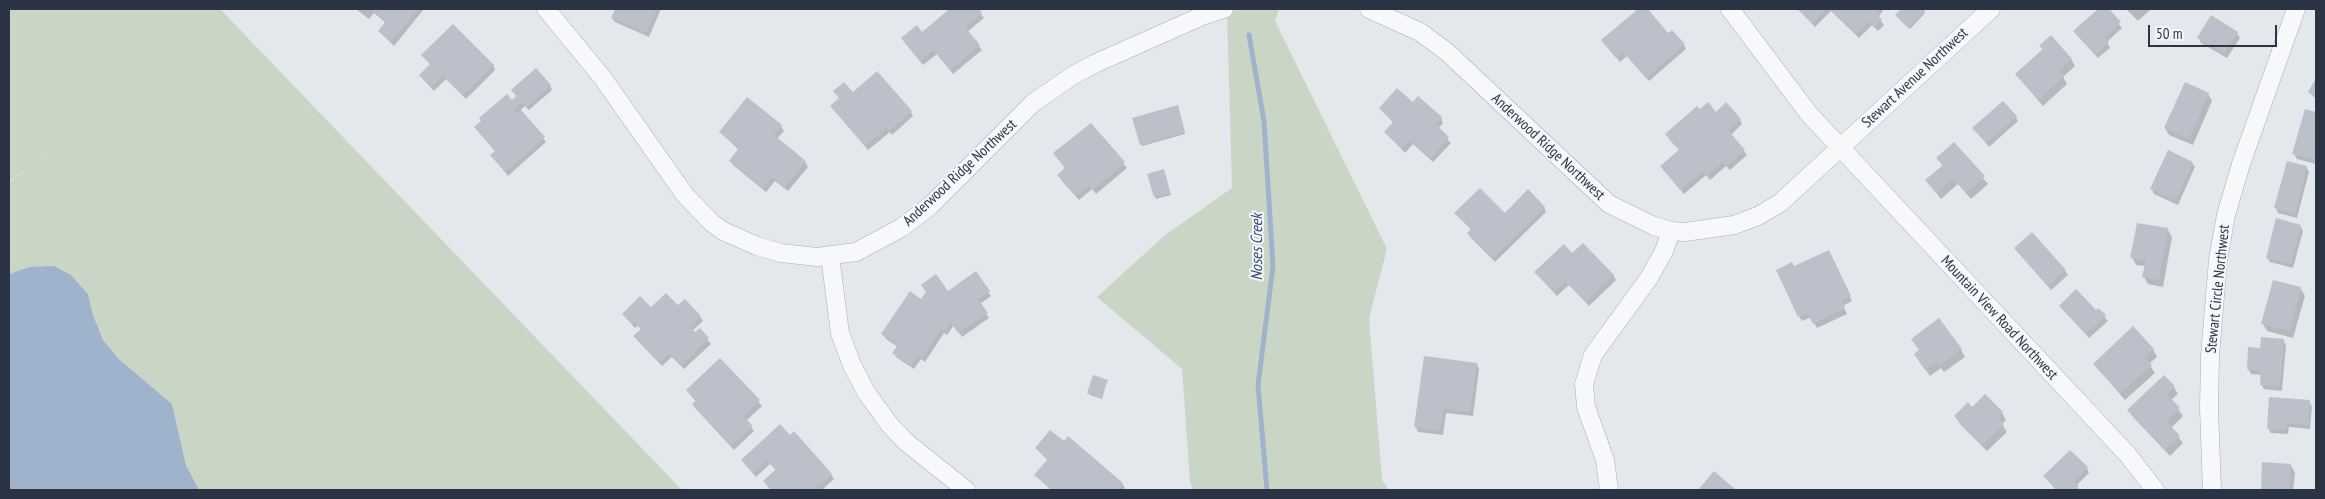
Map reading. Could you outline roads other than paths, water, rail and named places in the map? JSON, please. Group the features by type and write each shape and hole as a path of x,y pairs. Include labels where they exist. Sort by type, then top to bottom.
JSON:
{"street":[{"name":"Anderwood Ridge Northwest","path":"546,9 602,77 677,184 712,223 734,237 770,250 794,255 830,256 856,252 869,247 906,225 930,206 1034,103 1072,76 1094,64 1202,16 1224,9"},
{"name":"Anderwood Ridge Northwest","path":"1369,9 1420,32 1447,52 1609,204 1642,221 1671,231 1697,231 1722,228 1758,216 1790,194 1840,147"},
{"name":"Mountain View Road Northwest","path":"1730,9 1757,43 1795,97 2128,455 2147,487"},
{"name":"Stewart Avenue Northwest","path":"1840,147 1990,9"},
{"name":"Stewart Circle Northwest","path":"2212,490 2209,408 2210,356 2218,260 2226,215 2241,164 2296,9"},
{"path":"1609,490 1605,460 1586,407 1584,384 1594,355 1649,278 1664,251 1671,231"},
{"path":"830,256 840,333 852,365 866,392 885,419 906,442 966,490"}],"water":[{"path":"54,266 71,275 88,294 93,315 103,340 119,359 172,404 186,465 199,490 9,490 9,274 29,267"}],"waterway":[{"name":"Noses Creek","path":"1249,35 1264,121 1273,266 1258,385 1267,490"}]}
